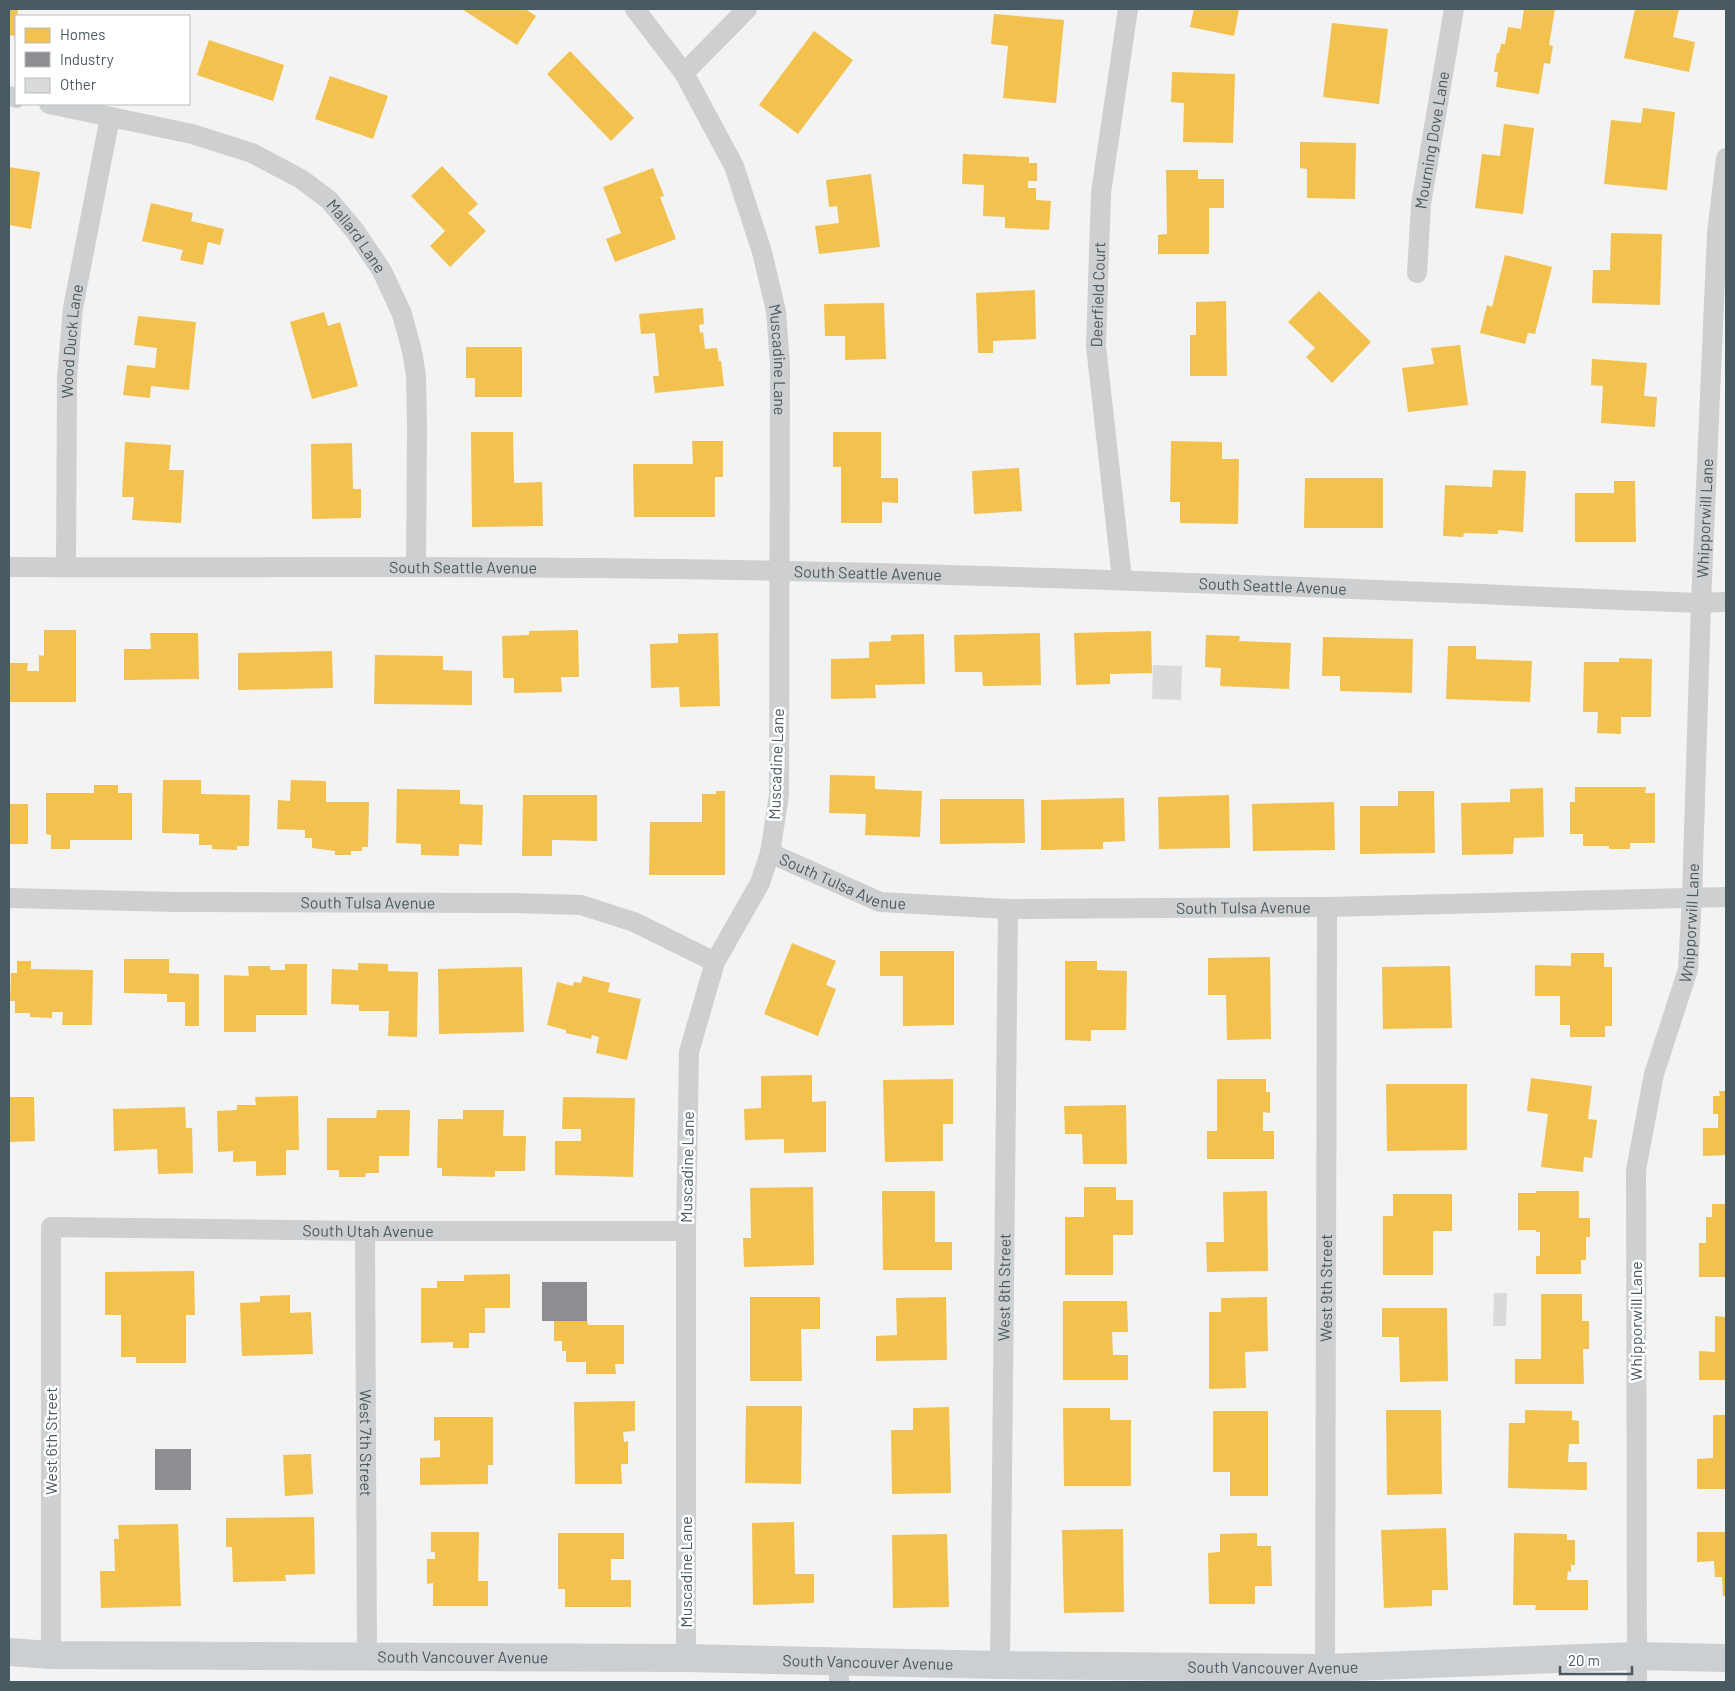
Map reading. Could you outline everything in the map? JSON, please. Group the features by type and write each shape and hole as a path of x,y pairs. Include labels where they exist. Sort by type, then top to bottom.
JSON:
{"street":[{"name":"Muscadine Lane","path":"635,9 684,73 734,166 762,252 776,311 780,364 778,795 770,853 760,883 715,962 689,1052 686,1230 686,1658"},
{"path":"684,73 747,9"},
{"name":"Deerfield Court","path":"1122,579 1096,346 1101,194 1128,9"},
{"name":"Mourning Dove Lane","path":"1417,273 1421,204 1454,9"},
{"name":"Mallard Lane","path":"54,105 192,134 252,153 301,179 329,200 355,231 382,271 402,314 412,351 416,376 417,426 416,567"},
{"name":"Wood Duck Lane","path":"66,567 67,378 73,317 110,117"},
{"name":"Whipporwill Lane","path":"1637,1669 1636,1170 1654,1074 1688,970 1717,233 1726,158"},
{"name":"South Seattle Avenue","path":"9,567 416,567 780,571 1122,579 1701,604 1726,602"},
{"name":"South Tulsa Avenue","path":"770,853 880,902 1008,909 1327,907 1726,897"},
{"name":"South Tulsa Avenue","path":"9,898 176,902 514,903 581,905 634,922 715,962"},
{"name":"West 9th Street","path":"1324,1668 1327,907"},
{"name":"West 8th Street","path":"1000,1665 1008,909"},
{"name":"South Utah Avenue","path":"51,1226 365,1231 686,1230"},
{"name":"West 6th Street","path":"51,1226 51,1654"},
{"name":"West 7th Street","path":"365,1231 367,1657"},
{"name":"South Vancouver Avenue","path":"9,1652 367,1657 686,1658 839,1672 1000,1665 1637,1669 1726,1658"}],"building: Homes":[{"path":"9,9 18,9 17,15 15,15 15,36 9,35"},
{"path":"462,9 525,9 536,16 517,45"},
{"path":"1194,9 1239,9 1234,36 1190,27"},
{"path":"1524,9 1555,9 1549,45 1553,46 1550,64 1544,63 1539,94 1496,87 1498,72 1494,72 1497,53 1499,53 1501,44 1505,44 1508,27 1521,29"},
{"path":"1635,9 1679,9 1673,37 1695,42 1689,72 1624,58"},
{"path":"994,14 1064,20 1056,103 1003,98 1008,46 991,44"},
{"path":"1332,23 1388,29 1379,104 1323,97"},
{"path":"814,31 853,60 798,134 759,105"},
{"path":"209,40 284,65 273,101 197,75"},
{"path":"570,51 634,118 611,141 547,74"},
{"path":"1172,72 1235,74 1233,143 1183,142 1184,103 1171,102"},
{"path":"330,76 388,96 373,139 315,119"},
{"path":"1643,108 1675,112 1667,190 1604,184 1611,120 1641,123"},
{"path":"1504,124 1534,128 1523,214 1475,208 1482,154 1500,156"},
{"path":"1300,142 1356,143 1355,199 1307,198 1307,169 1300,168"},
{"path":"963,154 1029,157 1029,163 1037,163 1037,181 1028,181 1028,188 1036,188 1036,200 1051,201 1049,230 1005,228 1005,217 983,216 984,185 962,184"},
{"path":"442,166 478,204 468,213 486,231 450,267 430,246 445,231 411,196"},
{"path":"9,167 40,172 31,229 9,225"},
{"path":"653,168 664,196 660,197 676,239 615,262 606,239 621,233 603,187"},
{"path":"1166,170 1198,170 1198,179 1224,179 1224,208 1209,208 1209,254 1158,254 1158,235 1167,234"},
{"path":"871,174 880,247 819,254 815,226 839,223 837,206 829,207 826,180"},
{"path":"151,203 193,213 191,221 224,229 220,245 208,242 203,265 180,260 183,250 142,241"},
{"path":"1611,233 1662,234 1660,305 1592,303 1593,270 1610,270"},
{"path":"1505,255 1552,267 1535,334 1528,333 1525,344 1480,333 1487,305 1492,307"},
{"path":"1035,290 1036,339 993,341 993,353 978,353 976,293"},
{"path":"1319,291 1371,342 1332,383 1306,357 1315,348 1288,322"},
{"path":"1226,301 1227,376 1190,376 1190,335 1196,335 1196,302"},
{"path":"884,303 886,359 845,360 845,336 825,336 824,304"},
{"path":"703,308 704,324 699,325 700,333 703,332 705,349 717,348 719,361 721,361 724,386 655,393 653,376 659,376 655,333 641,334 639,314"},
{"path":"324,312 328,326 340,322 358,386 312,399 290,322"},
{"path":"138,316 196,322 189,390 151,386 150,398 123,395 127,365 155,368 157,348 134,345"},
{"path":"1460,345 1468,405 1408,412 1402,368 1434,364 1431,348"},
{"path":"466,347 522,347 522,397 475,397 475,378 466,378"},
{"path":"1592,359 1647,363 1644,396 1657,397 1655,427 1601,423 1603,386 1591,385"},
{"path":"471,432 513,432 514,483 542,482 543,526 472,527"},
{"path":"833,432 881,432 881,478 898,478 898,503 882,502 882,523 841,523 841,467 833,467"},
{"path":"692,441 723,441 723,477 715,477 715,517 634,517 633,464 693,464"},
{"path":"1171,441 1222,442 1222,459 1239,459 1238,524 1180,523 1180,502 1170,502"},
{"path":"125,442 171,445 169,470 184,470 181,523 132,520 134,497 122,497"},
{"path":"352,443 353,489 361,489 361,518 312,519 311,444"},
{"path":"1019,468 1022,511 974,514 972,471"},
{"path":"1493,470 1526,471 1523,532 1498,530 1498,534 1464,533 1463,537 1443,536 1445,485 1492,487"},
{"path":"1305,478 1383,478 1383,528 1304,528"},
{"path":"1614,481 1635,481 1636,542 1575,542 1575,493 1614,493"},
{"path":"44,630 76,630 76,702 9,702 9,663 28,663 27,671 39,671 39,655 44,656"},
{"path":"578,630 579,677 561,677 562,692 514,693 514,678 503,678 502,636 529,635 529,631"},
{"path":"1151,631 1152,673 1110,674 1110,684 1076,685 1074,633"},
{"path":"150,633 198,633 199,679 124,680 124,649 151,649"},
{"path":"718,633 720,706 680,707 679,687 651,688 650,644 678,643 678,634"},
{"path":"1040,633 1041,685 983,686 982,672 955,672 954,635"},
{"path":"924,634 925,684 875,685 876,698 831,699 831,659 869,658 869,642 891,641 891,635"},
{"path":"1206,635 1240,636 1239,641 1291,643 1289,689 1220,686 1221,668 1205,667"},
{"path":"1323,637 1413,639 1412,693 1340,691 1340,676 1322,676"},
{"path":"1448,646 1476,646 1476,659 1532,661 1530,702 1446,699"},
{"path":"332,651 333,688 238,690 238,653"},
{"path":"375,655 443,656 443,670 472,671 472,705 374,704"},
{"path":"1619,658 1652,659 1651,717 1621,717 1621,734 1597,733 1598,712 1583,712 1584,662 1619,662"},
{"path":"830,775 875,776 875,789 922,791 920,837 865,835 866,814 829,813"},
{"path":"163,780 201,780 201,794 250,795 249,846 237,846 237,850 212,849 212,845 199,845 199,834 162,833"},
{"path":"291,780 326,781 326,802 369,802 368,847 362,847 362,851 351,851 351,855 335,855 335,851 312,848 312,838 305,838 305,830 277,829 278,800 290,801"},
{"path":"94,785 118,785 118,793 132,793 132,840 70,840 70,849 51,849 51,835 46,834 46,793 94,793"},
{"path":"1575,787 1646,787 1645,793 1655,793 1655,843 1630,843 1630,849 1609,849 1609,846 1583,846 1583,834 1570,834 1570,802 1575,802"},
{"path":"1543,788 1544,837 1514,838 1513,854 1462,855 1461,803 1510,802 1510,789"},
{"path":"397,789 460,790 460,804 483,805 482,845 459,844 459,856 421,855 421,844 396,843"},
{"path":"716,791 725,791 725,875 649,875 650,822 702,822 702,794 716,794"},
{"path":"1398,791 1434,791 1435,853 1360,854 1360,806 1398,806"},
{"path":"523,795 597,795 597,841 552,840 552,856 522,856"},
{"path":"1229,795 1230,848 1159,849 1158,797"},
{"path":"1124,798 1125,841 1103,842 1103,849 1041,850 1041,800"},
{"path":"940,799 1024,799 1025,843 940,844"},
{"path":"1334,802 1335,850 1253,851 1252,804"},
{"path":"10,804 28,804 28,844 9,844"},
{"path":"792,943 836,961 826,985 836,989 818,1036 764,1014"},
{"path":"880,951 954,951 954,1025 903,1026 903,976 880,976"},
{"path":"1571,953 1604,953 1604,967 1612,967 1612,1026 1605,1026 1605,1037 1570,1037 1570,1025 1560,1025 1560,996 1535,996 1535,965 1571,966"},
{"path":"1270,957 1271,1039 1227,1040 1226,995 1208,995 1208,958"},
{"path":"124,959 169,959 169,973 199,974 199,1026 185,1026 185,1002 167,1002 167,994 124,993"},
{"path":"17,961 31,961 31,969 93,970 92,1025 62,1025 63,1012 52,1012 52,1018 30,1017 30,1013 15,1013 15,1001 10,1001 11,973 17,973"},
{"path":"1065,961 1097,961 1097,970 1127,971 1126,1030 1091,1030 1091,1041 1065,1040"},
{"path":"358,963 388,964 388,971 418,972 417,1037 388,1036 389,1011 359,1011 359,1005 331,1004 332,969 358,970"},
{"path":"285,964 307,964 307,1015 256,1015 256,1032 224,1032 224,975 249,976 248,966 270,966 270,970 285,970"},
{"path":"1450,966 1452,1028 1383,1029 1382,967"},
{"path":"522,967 524,1032 439,1034 438,969"},
{"path":"583,976 610,983 608,992 641,999 627,1060 596,1053 599,1037 592,1035 591,1039 566,1033 566,1030 547,1025 557,982 573,986 574,982 581,983"},
{"path":"812,1075 812,1102 826,1101 826,1152 784,1153 784,1139 745,1140 744,1109 761,1108 761,1076"},
{"path":"1531,1078 1592,1086 1588,1119 1597,1120 1592,1158 1584,1157 1583,1172 1541,1167 1548,1114 1527,1111"},
{"path":"953,1079 953,1124 943,1124 943,1161 885,1162 883,1080"},
{"path":"1217,1079 1266,1079 1266,1092 1270,1092 1270,1113 1263,1112 1263,1131 1274,1131 1274,1159 1207,1159 1207,1131 1217,1131"},
{"path":"1386,1084 1467,1084 1467,1150 1387,1151"},
{"path":"1719,1091 1726,1091 1726,1155 1703,1156 1703,1128 1718,1128 1718,1114 1713,1114 1713,1096 1720,1096"},
{"path":"298,1096 299,1150 286,1150 286,1175 256,1176 256,1161 233,1162 233,1151 218,1152 217,1111 237,1110 237,1105 256,1105 255,1097"},
{"path":"9,1097 34,1097 35,1141 9,1142"},
{"path":"563,1097 635,1098 633,1177 555,1175 555,1141 581,1141 581,1129 562,1129"},
{"path":"1126,1105 1127,1164 1083,1164 1082,1134 1065,1134 1064,1106"},
{"path":"185,1107 186,1128 192,1128 193,1173 158,1174 157,1149 114,1151 113,1109"},
{"path":"377,1110 410,1110 409,1156 379,1156 379,1173 366,1173 365,1177 339,1177 339,1170 327,1170 327,1118 376,1118"},
{"path":"463,1110 504,1110 503,1136 526,1136 525,1171 495,1171 495,1177 442,1176 442,1168 437,1168 438,1119 463,1119"},
{"path":"813,1187 814,1265 744,1267 743,1238 751,1238 750,1188"},
{"path":"1084,1187 1116,1187 1116,1200 1133,1200 1133,1235 1113,1235 1113,1275 1065,1275 1065,1217 1084,1217"},
{"path":"882,1191 935,1191 935,1242 952,1242 952,1270 883,1270"},
{"path":"1267,1191 1268,1271 1207,1272 1206,1242 1224,1242 1223,1192"},
{"path":"1536,1191 1579,1191 1579,1218 1590,1218 1590,1237 1586,1237 1586,1260 1581,1260 1581,1274 1536,1274 1536,1256 1540,1256 1540,1232 1536,1232 1536,1230 1518,1230 1518,1193 1536,1193"},
{"path":"1393,1194 1452,1194 1452,1231 1433,1231 1433,1275 1383,1275 1383,1216 1393,1216"},
{"path":"1712,1204 1726,1204 1726,1277 1699,1277 1699,1243 1706,1243 1706,1217 1712,1217"},
{"path":"194,1271 195,1315 186,1315 186,1363 136,1363 136,1357 121,1357 121,1315 105,1315 105,1272"},
{"path":"510,1274 510,1308 485,1308 485,1333 469,1333 469,1348 453,1348 453,1342 421,1343 421,1288 437,1288 437,1281 464,1281 464,1275"},
{"path":"1541,1294 1582,1294 1582,1321 1589,1321 1589,1349 1583,1349 1584,1384 1515,1384 1515,1359 1541,1359"},
{"path":"290,1295 290,1313 311,1312 313,1354 242,1356 240,1303 260,1302 260,1296"},
{"path":"750,1297 820,1297 820,1329 801,1329 802,1381 750,1381"},
{"path":"946,1297 947,1360 876,1361 876,1336 897,1335 896,1298"},
{"path":"1267,1297 1268,1351 1245,1352 1246,1388 1209,1389 1209,1312 1221,1312 1221,1298"},
{"path":"1063,1301 1127,1301 1128,1332 1112,1332 1113,1355 1128,1355 1128,1380 1063,1380"},
{"path":"1382,1308 1447,1308 1448,1381 1400,1382 1399,1337 1382,1337"},
{"path":"1715,1316 1726,1317 1726,1380 1699,1380 1699,1351 1715,1352"},
{"path":"554,1321 587,1321 588,1325 624,1325 624,1364 615,1364 616,1374 586,1374 586,1362 566,1362 566,1351 562,1351 562,1341 554,1341"},
{"path":"635,1401 635,1431 623,1432 624,1442 628,1441 628,1464 621,1464 622,1484 575,1484 574,1402"},
{"path":"746,1406 802,1406 801,1484 745,1483"},
{"path":"949,1407 951,1493 892,1494 891,1430 913,1430 913,1408"},
{"path":"1063,1408 1110,1408 1110,1420 1131,1420 1131,1486 1064,1486"},
{"path":"1386,1410 1441,1410 1442,1494 1387,1495"},
{"path":"1525,1410 1572,1411 1572,1420 1579,1421 1579,1444 1569,1444 1568,1462 1587,1462 1587,1490 1508,1488 1509,1423 1525,1423"},
{"path":"1213,1411 1268,1411 1268,1496 1230,1496 1230,1472 1213,1472"},
{"path":"1713,1415 1726,1415 1726,1489 1697,1489 1697,1459 1713,1458"},
{"path":"434,1417 493,1417 493,1465 488,1465 488,1484 420,1485 420,1458 440,1457 440,1440 434,1441"},
{"path":"311,1454 313,1494 285,1496 283,1455"},
{"path":"314,1517 315,1574 285,1575 286,1581 233,1582 232,1547 226,1547 226,1518"},
{"path":"794,1522 795,1574 814,1574 814,1603 753,1605 752,1523"},
{"path":"178,1524 181,1606 101,1608 100,1571 115,1571 114,1539 119,1539 118,1525"},
{"path":"1446,1528 1448,1590 1432,1590 1432,1606 1384,1608 1381,1530"},
{"path":"1123,1529 1124,1612 1064,1613 1062,1530"},
{"path":"431,1532 479,1532 478,1581 488,1581 488,1606 433,1606 433,1583 427,1584 427,1559 435,1559 435,1552 431,1552"},
{"path":"1697,1532 1726,1532 1726,1596 1723,1596 1722,1577 1715,1577 1714,1561 1697,1562"},
{"path":"558,1533 624,1533 624,1559 611,1559 611,1580 631,1580 631,1607 565,1607 565,1589 558,1589"},
{"path":"1257,1533 1257,1546 1271,1546 1272,1586 1255,1586 1255,1604 1209,1604 1208,1553 1220,1552 1220,1534"},
{"path":"1514,1533 1567,1534 1567,1540 1575,1540 1575,1565 1571,1565 1571,1572 1568,1571 1567,1580 1588,1580 1588,1610 1535,1610 1536,1605 1513,1605"},
{"path":"947,1534 949,1607 893,1608 892,1535"}],"building: Industry":[{"path":"542,1282 587,1282 587,1321 542,1321"},
{"path":"155,1449 191,1449 191,1490 155,1490"}],"building: Other":[{"path":"1153,665 1182,666 1181,700 1152,699"},
{"path":"1494,1293 1507,1293 1506,1326 1493,1326"}]}
